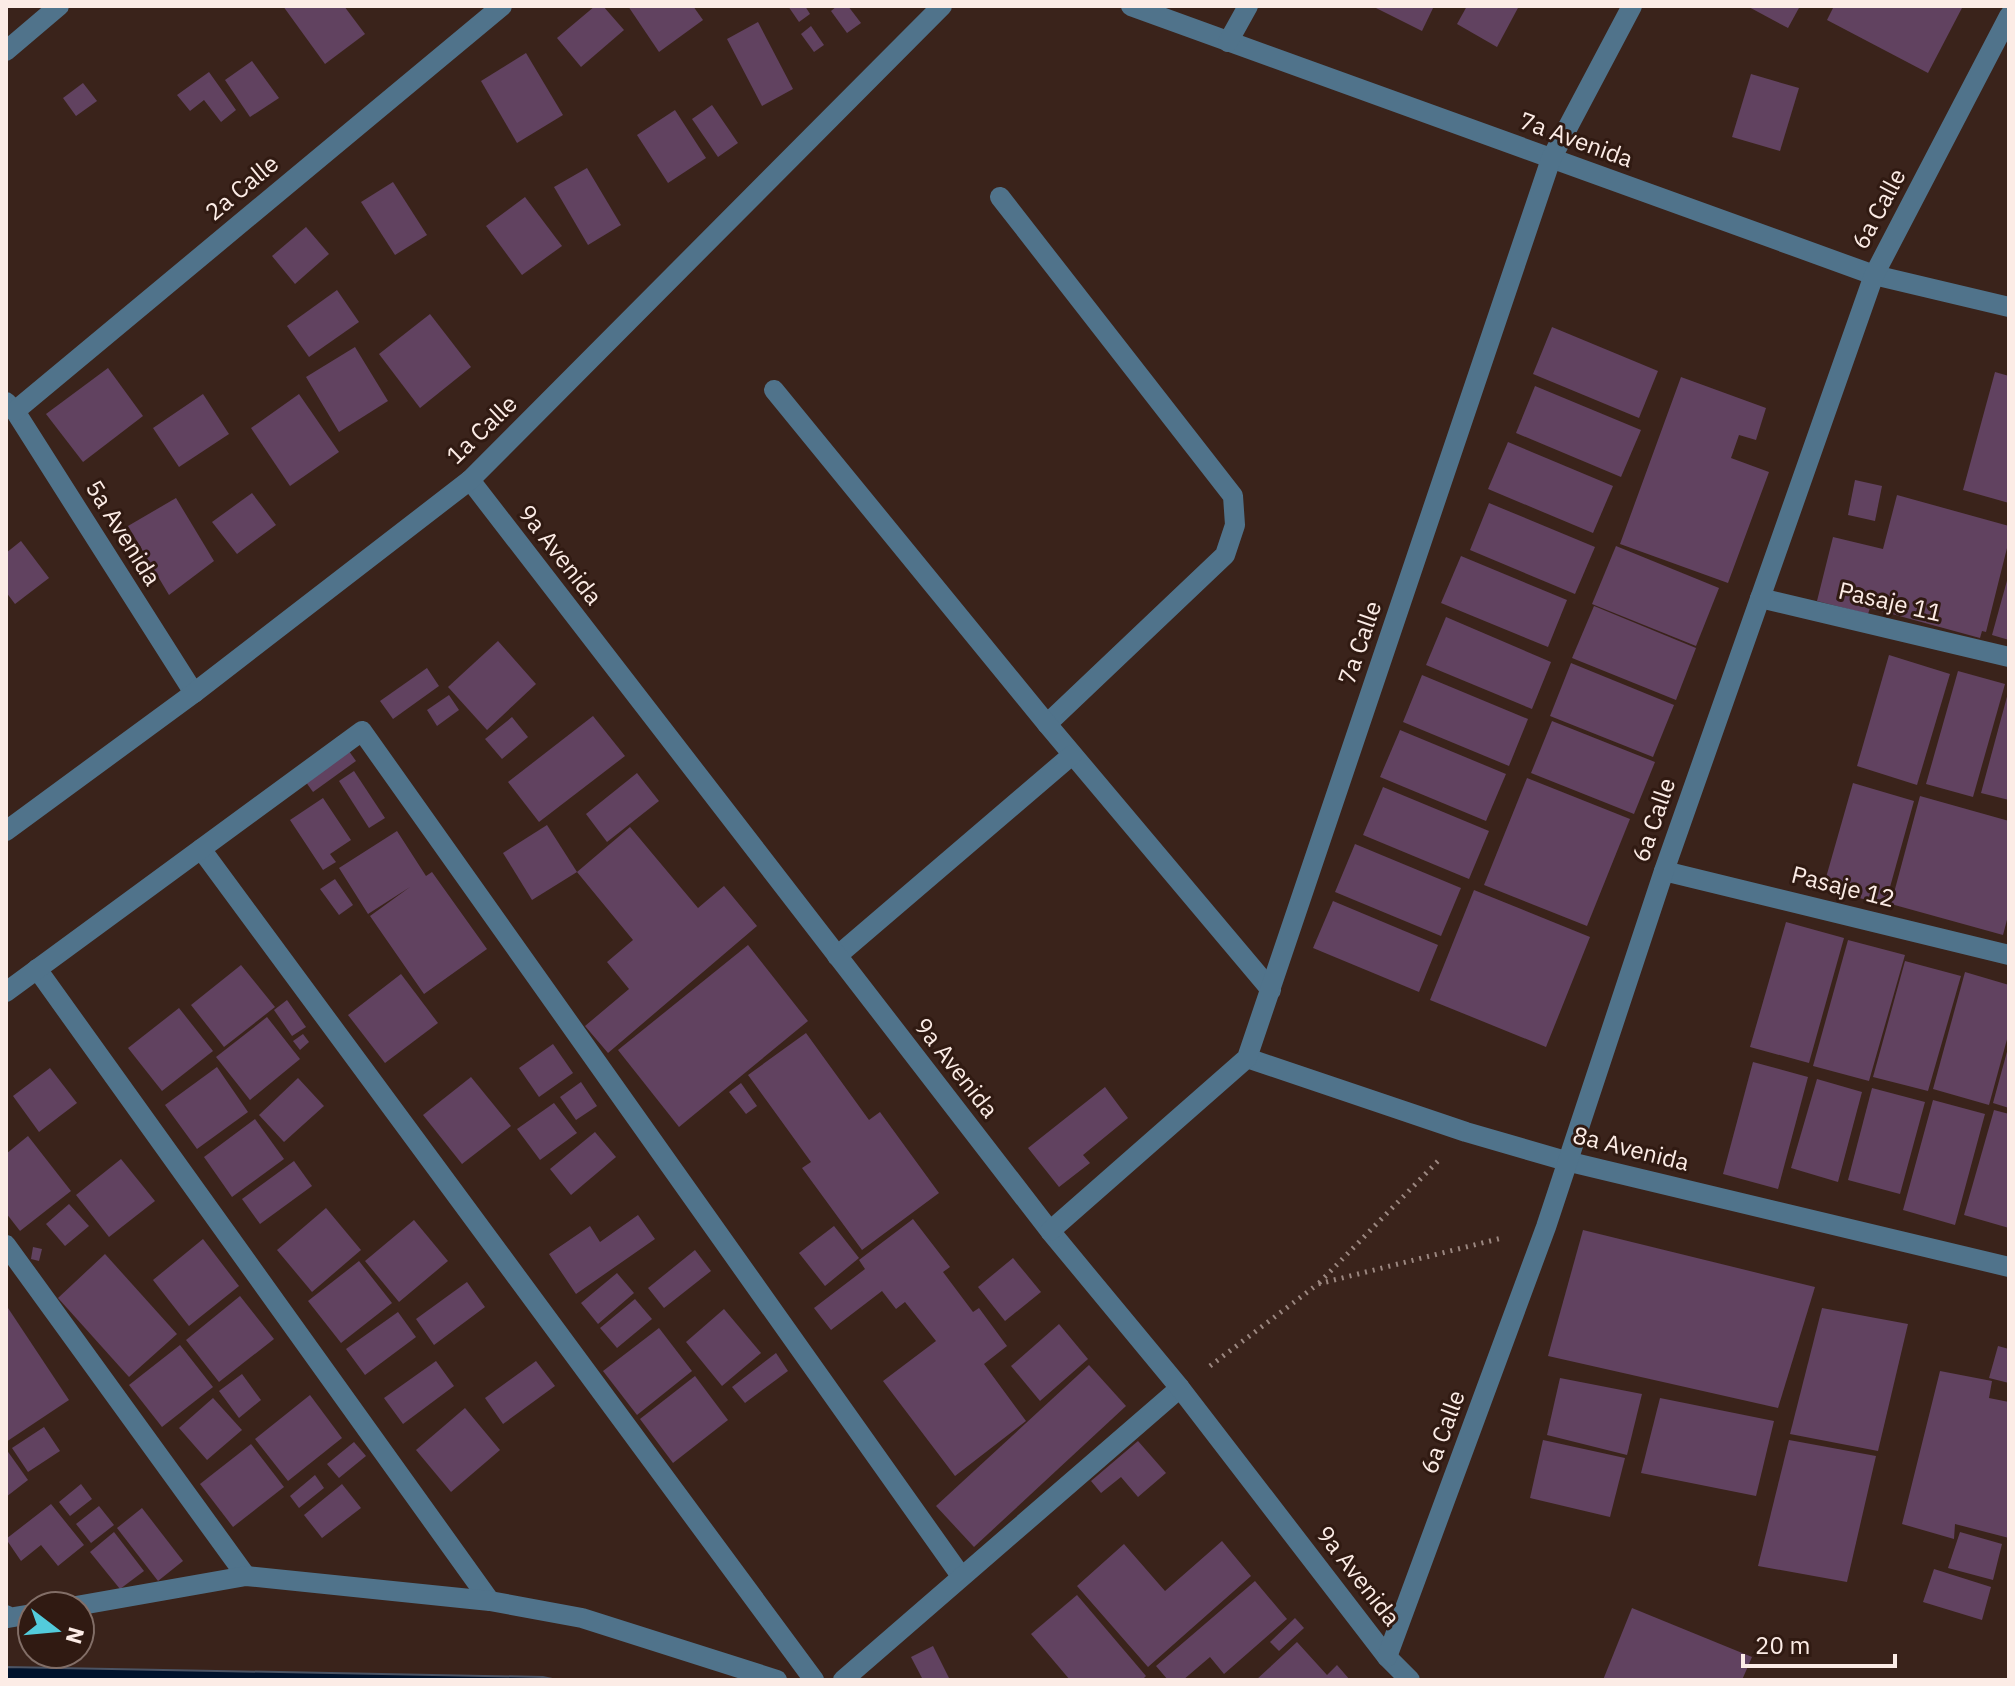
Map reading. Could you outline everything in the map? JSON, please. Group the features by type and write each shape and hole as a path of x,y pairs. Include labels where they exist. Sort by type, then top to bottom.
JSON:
{"street":[{"path":"6,51 59,6"},
{"name":"2a Calle","path":"10,406 502,6"},
{"name":"1a Calle","path":"6,831 194,693 470,480 942,6"},
{"name":"7a Avenida","path":"1131,6 1874,275 2009,307"},
{"path":"1228,42 1248,6"},
{"name":"7a Calle","path":"1050,1231 1247,1058 1551,159 1632,6"},
{"name":"6a Calle","path":"1387,1657 1546,1227 1664,871 1874,275 2009,16"},
{"path":"1000,197 1233,496 1235,525 1225,555 1047,724"},
{"path":"774,390 1072,755 1271,990"},
{"name":"5a Avenida","path":"10,406 194,693"},
{"name":"9a Avenida","path":"470,480 1050,1231 1180,1388 1387,1657 1410,1680"},
{"name":"Pasaje 11","path":"1760,598 2009,657"},
{"path":"6,992 362,731 961,1576"},
{"path":"837,956 1072,755"},
{"path":"201,849 814,1680"},
{"name":"Pasaje 12","path":"1664,871 2009,955"},
{"path":"37,969 490,1601"},
{"name":"8a Avenida","path":"1247,1058 1466,1132 1566,1161 2009,1267"},
{"path":"6,1245 246,1576"},
{"path":"843,1680 1180,1388"},
{"path":"96,1602 246,1576 490,1601 582,1618 777,1680"}],"path":[{"path":"1180,1388 1318,1284 1466,1132"},
{"path":"1318,1284 1546,1227"}],"water":[{"path":"6,1667 16,1667 16,1670 96,1669 543,1677 557,1680 6,1680"}],"building":[{"path":"283,6 344,6 365,34 325,64"},
{"path":"595,6 603,6 624,30 581,67 557,38"},
{"path":"628,6 693,6 703,20 659,52"},
{"path":"788,6 805,6 810,14 799,22"},
{"path":"837,6 848,6 861,23 847,33 831,11"},
{"path":"1372,6 1434,6 1422,31"},
{"path":"1467,6 1519,6 1497,47 1457,24"},
{"path":"1747,6 1800,6 1788,28"},
{"path":"1834,6 1963,6 1928,73 1827,20"},
{"path":"758,22 793,89 762,106 727,39"},
{"path":"811,26 824,45 814,52 801,34"},
{"path":"526,53 563,115 517,143 481,81"},
{"path":"252,61 279,98 250,117 225,80"},
{"path":"209,72 236,110 221,122 204,100 190,111 177,95"},
{"path":"1751,74 1799,88 1780,151 1732,137"},
{"path":"83,83 97,101 76,116 63,98"},
{"path":"712,105 738,143 718,157 692,119"},
{"path":"675,110 706,158 668,183 637,135"},
{"path":"587,168 621,225 588,245 554,187"},
{"path":"393,182 427,235 395,255 361,202"},
{"path":"525,197 562,246 522,275 486,226"},
{"path":"306,227 329,254 295,284 272,256"},
{"path":"337,290 359,322 309,357 287,326"},
{"path":"430,314 471,367 420,408 379,354"},
{"path":"1552,327 1658,371 1639,418 1533,374"},
{"path":"355,347 388,401 339,432 306,377"},
{"path":"108,368 143,416 83,462 46,414"},
{"path":"1995,372 2009,376 2009,503 1963,490"},
{"path":"1681,377 1766,408 1756,440 1739,435 1731,458 1769,472 1728,583 1620,544"},
{"path":"1535,386 1641,430 1621,477 1516,433"},
{"path":"203,394 229,434 179,467 153,428"},
{"path":"299,394 339,452 290,486 251,428"},
{"path":"1508,442 1613,486 1593,533 1488,489"},
{"path":"1855,480 1882,486 1875,521 1848,515"},
{"path":"252,493 276,525 237,554 212,522"},
{"path":"1897,495 2009,526 2009,540 1986,632 1982,631 1980,638 1870,608 1868,614 1817,601 1833,537 1883,549"},
{"path":"176,498 214,561 169,595 128,526"},
{"path":"1489,503 1595,547 1575,594 1470,550"},
{"path":"21,541 49,578 15,604 6,592 6,553"},
{"path":"1616,546 1719,588 1696,646 1592,604"},
{"path":"1461,556 1567,600 1548,647 1441,603"},
{"path":"2009,577 2009,640 1992,635"},
{"path":"1594,606 1696,648 1676,700 1572,658"},
{"path":"1446,617 1551,662 1532,709 1426,665"},
{"path":"498,641 536,684 487,730 448,687"},
{"path":"1889,655 1950,674 1917,785 1857,766"},
{"path":"1571,663 1674,705 1653,757 1550,716"},
{"path":"427,668 439,686 393,719 380,701"},
{"path":"1958,671 2005,684 1973,797 1926,784"},
{"path":"1422,675 1528,719 1509,766 1403,722"},
{"path":"2009,693 2009,800 1981,793"},
{"path":"449,695 459,710 437,726 427,710"},
{"path":"593,716 625,756 539,822 508,782"},
{"path":"512,717 528,737 502,759 485,739"},
{"path":"1552,721 1655,762 1634,814 1531,773"},
{"path":"1400,730 1506,774 1486,821 1380,777"},
{"path":"346,747 356,761 313,792 303,778"},
{"path":"354,771 385,818 369,828 339,781"},
{"path":"637,773 659,801 607,842 586,814"},
{"path":"1527,778 1630,819 1587,926 1484,885"},
{"path":"1853,783 1914,801 1885,905 1823,888"},
{"path":"1383,787 1489,831 1469,879 1363,835"},
{"path":"1920,796 2009,821 2009,912 2003,935 1891,904"},
{"path":"323,798 351,840 330,854 336,862 323,870 290,820"},
{"path":"547,825 577,872 532,900 503,853"},
{"path":"630,827 698,908 724,886 757,926 608,1053 585,1026 629,989 607,962 633,940 577,872"},
{"path":"397,831 426,876 432,872 487,949 424,994 370,916 410,887 368,914 339,868"},
{"path":"1355,844 1461,888 1441,936 1335,892"},
{"path":"335,879 353,905 339,915 320,889"},
{"path":"1474,890 1590,937 1546,1047 1430,1000"},
{"path":"1333,901 1438,945 1419,992 1313,948"},
{"path":"1786,922 1844,938 1809,1063 1750,1047"},
{"path":"1848,940 1905,955 1869,1081 1813,1066"},
{"path":"748,945 808,1021 679,1127 618,1050"},
{"path":"1905,961 1961,976 1928,1091 1873,1077"},
{"path":"241,965 275,1007 224,1047 191,1005"},
{"path":"1965,972 2009,985 2009,1032 1989,1105 1933,1089"},
{"path":"401,974 438,1023 385,1063 348,1015"},
{"path":"287,1000 306,1027 292,1036 274,1010"},
{"path":"179,1008 213,1051 162,1091 128,1048"},
{"path":"267,1017 300,1059 250,1100 216,1057"},
{"path":"806,1033 869,1120 880,1112 939,1193 862,1250 802,1168 811,1162 748,1075"},
{"path":"303,1034 309,1042 300,1050 293,1041"},
{"path":"553,1044 573,1073 539,1097 519,1068"},
{"path":"2009,1048 2009,1108 1993,1103"},
{"path":"1753,1062 1808,1077 1778,1189 1723,1174"},
{"path":"217,1067 248,1112 197,1149 165,1105"},
{"path":"50,1068 77,1103 39,1132 13,1096"},
{"path":"471,1077 511,1126 462,1164 423,1115"},
{"path":"298,1078 324,1106 284,1142 259,1115"},
{"path":"1817,1079 1862,1092 1838,1182 1791,1168"},
{"path":"581,1082 597,1106 576,1120 560,1097"},
{"path":"741,1083 757,1106 746,1114 729,1092"},
{"path":"1105,1087 1128,1118 1083,1155 1090,1163 1059,1187 1028,1148"},
{"path":"1872,1088 1925,1102 1900,1194 1848,1180"},
{"path":"1933,1100 1985,1114 1955,1225 1903,1210"},
{"path":"554,1103 577,1133 540,1160 517,1129"},
{"path":"1994,1110 2009,1114 2009,1228 1964,1215"},
{"path":"255,1119 284,1159 232,1197 204,1157"},
{"path":"595,1132 616,1157 571,1195 550,1169"},
{"path":"28,1136 71,1191 20,1231 6,1213 6,1154"},
{"path":"121,1159 155,1201 109,1237 76,1195"},
{"path":"294,1161 312,1186 260,1224 242,1199"},
{"path":"69,1204 89,1226 65,1246 46,1224"},
{"path":"326,1208 361,1250 312,1292 277,1250"},
{"path":"638,1215 655,1239 576,1294 549,1254 590,1226 600,1242"},
{"path":"913,1219 950,1267 943,1272 973,1312 979,1308 1007,1346 984,1364 1026,1421 955,1476 883,1381 936,1341 905,1302 896,1309 882,1291 831,1330 814,1308 865,1269 859,1260"},
{"path":"414,1220 448,1261 399,1302 365,1261"},
{"path":"834,1226 859,1258 825,1286 799,1253"},
{"path":"1583,1230 1815,1287 1778,1408 1548,1356"},
{"path":"203,1239 239,1286 189,1326 153,1280"},
{"path":"33,1247 42,1249 39,1261 31,1259"},
{"path":"695,1250 711,1271 664,1308 648,1288"},
{"path":"105,1254 177,1334 129,1377 58,1298"},
{"path":"1013,1258 1041,1292 1005,1321 978,1287"},
{"path":"359,1261 392,1303 341,1343 308,1301"},
{"path":"617,1273 634,1293 598,1324 581,1303"},
{"path":"467,1282 485,1307 434,1345 416,1319"},
{"path":"240,1296 274,1339 219,1382 186,1340"},
{"path":"635,1299 652,1319 617,1348 600,1328"},
{"path":"6,1305 69,1400 6,1442"},
{"path":"1822,1308 1908,1324 1878,1451 1790,1434"},
{"path":"724,1309 761,1353 722,1386 686,1342"},
{"path":"398,1312 416,1337 365,1375 346,1349"},
{"path":"1059,1324 1088,1359 1040,1401 1011,1366"},
{"path":"659,1328 692,1371 637,1415 603,1371"},
{"path":"180,1345 213,1387 162,1427 129,1385"},
{"path":"1998,1346 2009,1349 2009,1383 1989,1378"},
{"path":"776,1353 788,1371 745,1403 732,1387"},
{"path":"436,1361 454,1386 403,1424 384,1398"},
{"path":"536,1361 555,1386 503,1424 485,1398"},
{"path":"1089,1365 1126,1406 974,1547 936,1506"},
{"path":"1940,1371 1992,1381 1989,1398 2009,1402 2009,1538 1955,1524 1954,1539 1902,1524"},
{"path":"242,1374 261,1400 239,1418 219,1391"},
{"path":"695,1376 728,1420 673,1463 640,1419"},
{"path":"1560,1378 1642,1394 1627,1455 1547,1435"},
{"path":"310,1395 342,1438 288,1481 255,1439"},
{"path":"213,1398 242,1430 207,1460 179,1428"},
{"path":"1660,1398 1774,1421 1756,1496 1641,1473"},
{"path":"465,1408 500,1450 451,1492 416,1450"},
{"path":"44,1427 60,1451 28,1472 12,1448"},
{"path":"1543,1440 1625,1458 1610,1517 1530,1498"},
{"path":"1789,1440 1876,1456 1847,1582 1758,1566"},
{"path":"1138,1441 1166,1473 1138,1497 1121,1477 1101,1493 1091,1481"},
{"path":"354,1442 366,1456 339,1478 327,1464"},
{"path":"251,1444 284,1487 233,1527 200,1484"},
{"path":"6,1449 28,1480 6,1497"},
{"path":"315,1475 324,1488 299,1508 290,1496"},
{"path":"81,1484 92,1499 70,1516 59,1502"},
{"path":"342,1484 361,1508 322,1538 304,1515"},
{"path":"51,1504 84,1545 58,1566 41,1545 21,1561 6,1539"},
{"path":"99,1506 114,1525 91,1543 76,1524"},
{"path":"142,1508 183,1561 158,1581 117,1528"},
{"path":"114,1532 144,1571 120,1589 90,1552"},
{"path":"1960,1532 2002,1544 1993,1580 1948,1568"},
{"path":"1222,1541 1251,1576 1148,1667 1077,1586 1124,1544 1165,1591"},
{"path":"1934,1569 1991,1587 1982,1620 1923,1602"},
{"path":"1255,1581 1287,1619 1224,1674 1210,1657 1183,1680 1168,1680 1156,1666"},
{"path":"1077,1595 1146,1676 1142,1680 1070,1680 1031,1634"},
{"path":"1632,1608 1752,1657 1742,1680 1603,1680"},
{"path":"1295,1618 1304,1628 1279,1651 1270,1642"},
{"path":"1297,1642 1327,1675 1337,1665 1350,1680 1256,1680"},
{"path":"933,1646 950,1680 923,1680 911,1657"}]}
